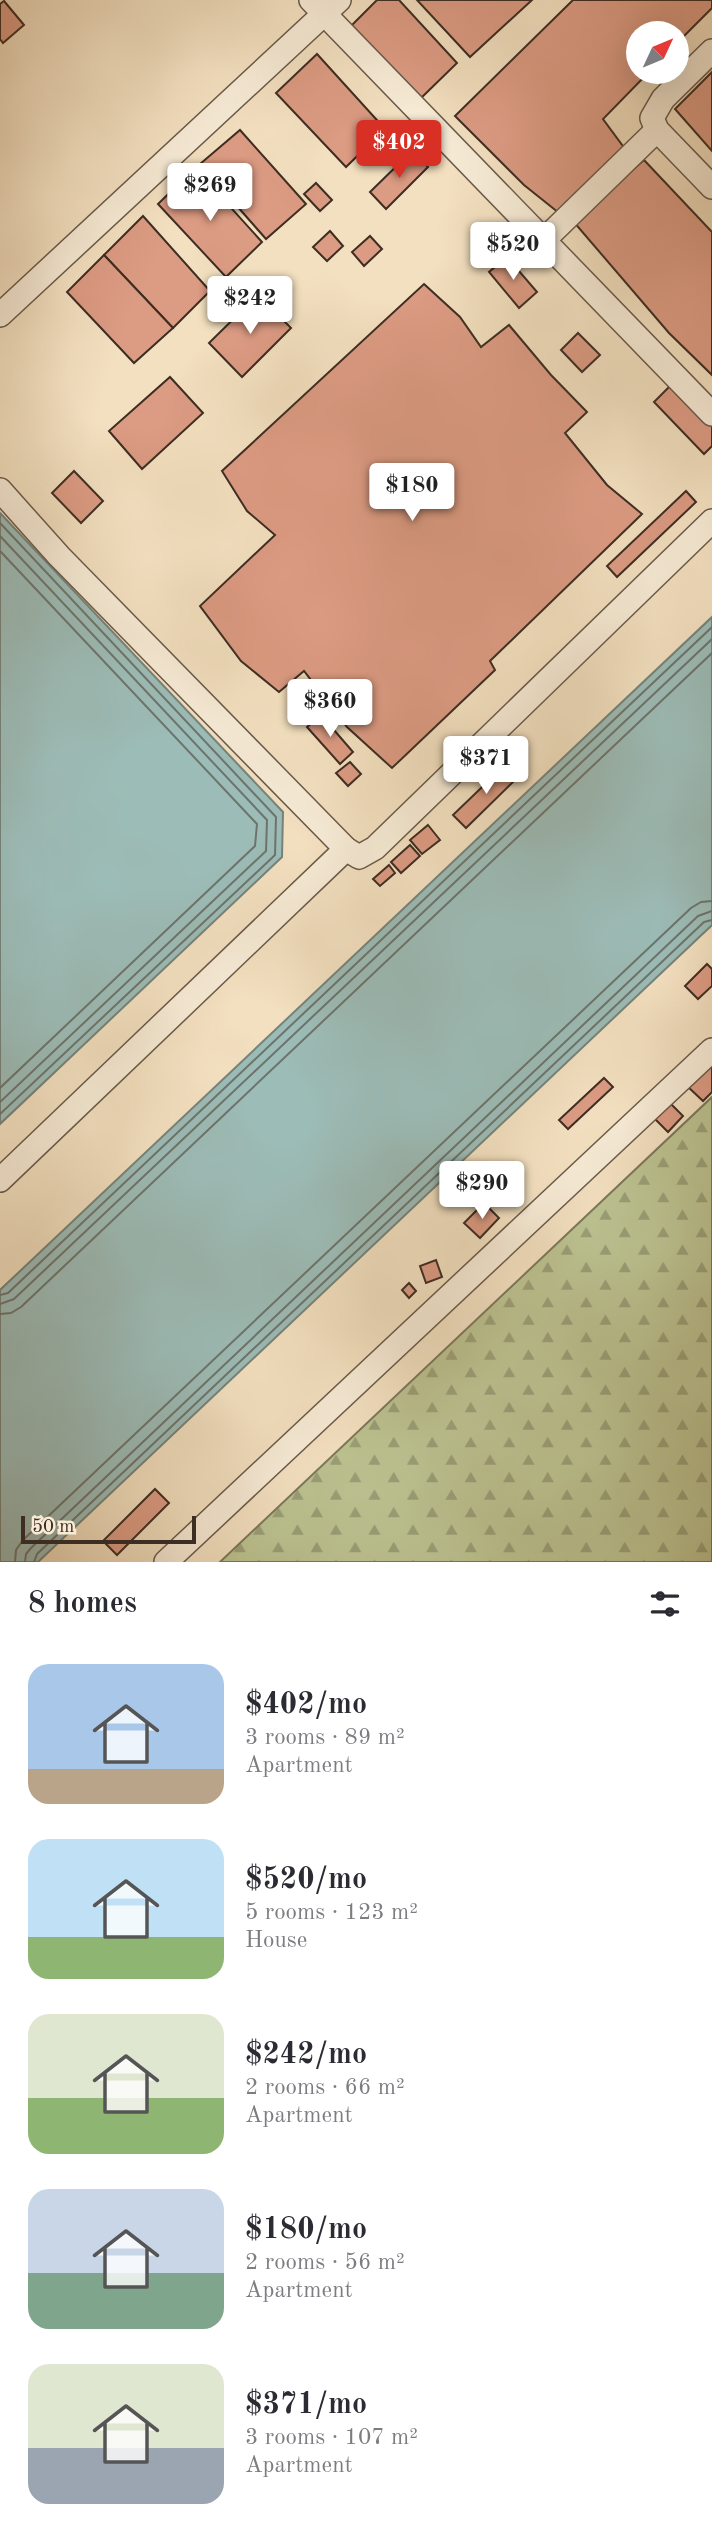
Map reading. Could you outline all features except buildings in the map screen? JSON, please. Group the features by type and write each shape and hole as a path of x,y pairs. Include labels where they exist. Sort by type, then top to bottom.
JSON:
{"lane":[{"path":"0,315 325,4 544,240 712,414"},
{"path":"712,51 663,99 652,118 657,130 712,187"},
{"path":"544,240 657,130"},
{"path":"0,490 59,556 346,849 359,857 375,848 712,521"},
{"path":"0,1180 346,849"},
{"path":"166,1562 712,1050"}],"green space":[{"path":"712,1097 712,1562 220,1562"}],"water":[{"path":"0,513 283,812 282,857 0,1124"},
{"path":"712,617 712,925 38,1562 0,1562 0,1290"}]}
